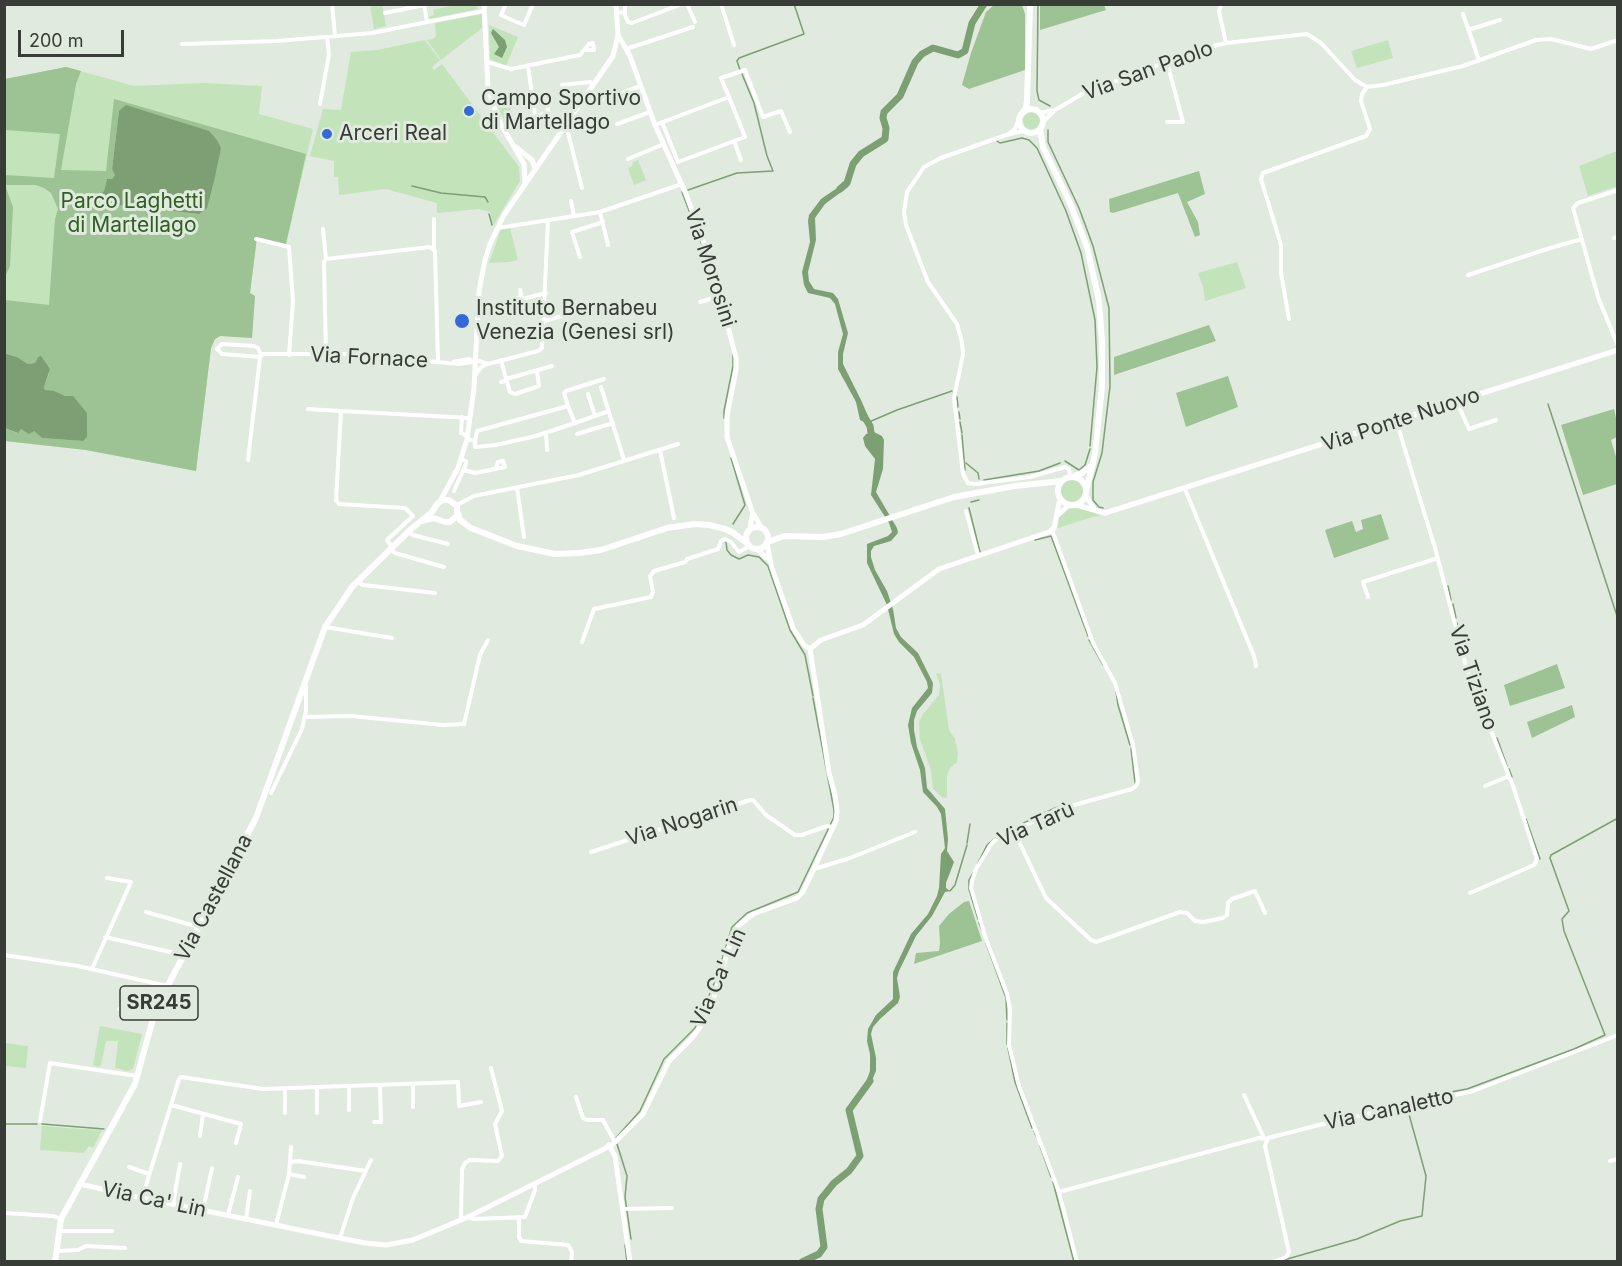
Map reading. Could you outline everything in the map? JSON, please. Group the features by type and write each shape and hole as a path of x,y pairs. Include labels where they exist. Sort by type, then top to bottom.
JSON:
{"main road":[{"path":"1030,4 1028,92 1026,108 1018,121 1027,133 1043,147"},
{"path":"1028,92 1043,122 1040,129 1043,147 1079,226 1093,267 1099,302 1103,364 1094,463 1084,500 1073,505 1047,487 1029,485"},
{"path":"1022,112 1028,109 1038,111"},
{"path":"1027,133 1040,129"},
{"path":"732,532 763,528 784,536 832,536 876,524 954,497 981,491 1061,481 1082,473 1094,463"},
{"path":"1072,476 1082,480 1086,492"},
{"path":"1059,495 1061,481"},
{"path":"456,506 453,520 443,521 436,515 435,508 440,501 446,499 456,506 460,520 468,527"},
{"name":"Via Castellana","path":"55,1262 61,1219 138,1076 152,1018 275,778 304,683 325,627 342,599 357,582 435,508"},
{"path":"422,521 433,518 468,527 517,546 565,554 600,550 680,525 709,525 732,532 758,549 784,536"},
{"path":"763,528 768,534 768,543"},
{"path":"749,545 746,536 750,530"}],"street":[{"path":"332,4 335,36"},
{"path":"506,4 501,15 524,25 533,4"},
{"path":"454,491 464,470 474,377 471,362 476,345 484,260 497,228 525,183 613,56 618,35 616,4"},
{"path":"625,4 625,15 628,22 632,23 682,4"},
{"path":"626,49 694,24 687,4"},
{"path":"721,4 734,45"},
{"path":"385,13 424,5 427,22"},
{"path":"1221,5 1219,11 1226,43"},
{"path":"182,44 277,41 372,33 484,8 488,88 504,131 524,164 525,183"},
{"path":"617,13 623,12 625,15"},
{"path":"1463,14 1479,60"},
{"path":"1468,30 1500,20"},
{"name":"Via San Paolo","path":"1043,122 1055,110 1084,93 1202,49 1226,43 1301,33 1321,43 1355,80 1367,87"},
{"name":"Via Morosini","path":"618,35 626,49 655,125 682,184 714,268 732,339 736,369 729,405 727,437 752,511 753,519 750,530"},
{"path":"320,104 328,54 327,37"},
{"path":"1289,319 1281,273 1281,245 1261,179 1263,172 1366,136 1371,129 1361,100 1367,87 1383,85 1479,60 1536,40 1551,39 1591,49 1617,40"},
{"path":"486,62 511,69 580,55 584,52"},
{"path":"1167,62 1183,122 1167,122"},
{"path":"528,66 536,115"},
{"path":"662,123 678,162 745,137 721,78 745,70 764,117 781,111 790,132"},
{"path":"562,85 590,82 593,84"},
{"path":"592,103 641,86"},
{"path":"498,105 533,100 546,95 548,115 515,118"},
{"path":"655,125 729,97"},
{"name":"Via San Paolo","path":"1038,111 1055,110"},
{"path":"616,124 650,112"},
{"path":"1018,121 1015,129 1006,135 933,161 921,169 905,196 904,212 906,225 928,282 957,324 962,342 963,354 954,398 963,474 968,483 1030,477 1065,466 1072,476"},
{"path":"567,129 582,188"},
{"path":"1006,135 1027,133"},
{"path":"734,141 741,160"},
{"path":"628,159 664,144"},
{"path":"514,147 528,157 535,168"},
{"path":"528,157 536,158 546,153"},
{"path":"524,164 535,168"},
{"path":"497,228 600,212 682,184"},
{"path":"1617,190 1575,205 1573,212 1598,297 1617,348"},
{"path":"571,201 574,216"},
{"path":"600,212 608,245"},
{"path":"434,219 438,362"},
{"path":"471,362 485,364 540,350 544,344 548,221"},
{"path":"580,257 572,232 603,222"},
{"path":"324,229 326,354"},
{"name":"Via Fornace","path":"256,239 289,247 292,301 289,355"},
{"path":"1468,275 1582,239"},
{"path":"326,258 434,248"},
{"path":"520,290 521,297"},
{"path":"512,299 546,293"},
{"path":"700,302 721,296"},
{"path":"544,321 573,313"},
{"name":"Via Fornace","path":"260,356 258,348 254,346 222,344 217,348 222,354 260,356 326,354 450,363 471,362"},
{"path":"476,345 485,364"},
{"name":"Via Ponte Nuovo","path":"1073,505 1105,513 1457,402 1617,348"},
{"path":"248,460 260,356"},
{"path":"501,360 512,394 537,388 540,384 537,371"},
{"path":"474,377 485,364"},
{"path":"501,382 552,366"},
{"path":"575,423 564,393 604,379"},
{"path":"602,387 624,460"},
{"path":"588,394 595,416"},
{"path":"1457,402 1469,429 1496,420"},
{"path":"568,406 477,431 474,448 546,433 609,411"},
{"path":"308,409 470,418"},
{"name":"Via Castellana","path":"341,411 336,500 339,504 405,508 413,516 387,540 391,548"},
{"path":"462,417 461,433 475,441"},
{"name":"Via Tiziano","path":"1396,420 1438,558 1467,670 1509,776 1537,862 1470,893"},
{"path":"577,434 613,423"},
{"path":"546,433 547,450"},
{"path":"450,484 450,492 456,506 474,496 579,475 678,444"},
{"path":"660,450 674,518"},
{"path":"440,501 470,453"},
{"path":"464,470 475,473 496,468"},
{"path":"517,488 525,537"},
{"path":"1185,489 1254,656 1256,666"},
{"path":"1086,492 1094,511"},
{"path":"768,543 770,561 793,628 804,645 810,649 821,640 863,625 939,569 1052,530 1059,495"},
{"path":"1054,520 1073,505"},
{"name":"Via Morosini","path":"752,511 763,528"},
{"path":"966,511 978,555"},
{"name":"Via Tarù","path":"1052,530 1093,643 1114,678 1133,746 1138,781 1131,789 1063,808 999,837 992,843 976,869 971,888 986,939 1007,994 1010,1009 1010,1045 1019,1086 1059,1192 1077,1262"},
{"path":"409,532 448,544"},
{"path":"582,642 594,609 651,597 653,592 650,576 654,571 718,549 724,539 731,542 739,552 743,552 749,545"},
{"path":"391,548 395,553 444,567"},
{"path":"758,549 770,561"},
{"path":"1368,597 1364,582 1438,558"},
{"path":"357,582 361,585 435,594"},
{"path":"325,627 392,638"},
{"path":"305,717 351,716 443,725 464,724 480,655 488,640"},
{"name":"Via Ca' Lin","path":"80,1182 142,1198 340,1238 373,1244 398,1244 420,1238 465,1218 611,1146 643,1114 669,1060 700,1027 714,997 731,940 738,926 753,914 800,896 837,816 810,649"},
{"name":"Via Castellana","path":"271,793 275,778 296,744 305,717 306,686 304,683"},
{"path":"1485,786 1509,776"},
{"name":"Via Nogarin","path":"591,852 750,800 753,800 766,815 795,835 802,836 830,827"},
{"path":"1014,831 1046,898 1091,940 1096,942 1180,912 1187,912 1195,921 1203,922 1223,918 1227,915 1227,903 1255,891 1265,913"},
{"path":"814,869 850,858 915,832"},
{"path":"92,969 131,882 107,878"},
{"path":"146,912 199,927"},
{"path":"105,937 184,956"},
{"path":"4,955 92,969 167,986"},
{"path":"119,1009 152,1018"},
{"name":"Via Canaletto","path":"1059,1192 1259,1138 1265,1139 1473,1091 1617,1035"},
{"path":"40,1121 50,1063 138,1076"},
{"path":"465,1218 461,1217 462,1169 465,1163 470,1160 498,1161 502,1156 495,1124 502,1111 491,1068"},
{"path":"142,1198 181,1077 246,1087 285,1090 458,1082 459,1106 482,1102"},
{"path":"413,1084 413,1107"},
{"path":"374,1122 381,1122 380,1085"},
{"path":"349,1087 349,1110"},
{"path":"317,1089 317,1113"},
{"path":"285,1090 285,1113"},
{"path":"1244,1095 1265,1139 1289,1252 1282,1260 1273,1262"},
{"path":"576,1097 583,1118 603,1120 615,1156 625,1208 630,1262"},
{"path":"171,1105 241,1124 236,1143"},
{"path":"199,1136 203,1114"},
{"path":"276,1225 289,1174 291,1147"},
{"path":"1610,1161 1617,1159"},
{"path":"340,1238 353,1198 371,1160"},
{"path":"290,1162 298,1161 366,1171"},
{"path":"172,1204 180,1164"},
{"path":"129,1167 149,1174"},
{"path":"203,1210 212,1168"},
{"path":"289,1174 304,1176"},
{"name":"Via Ca' Lin","path":"228,1215 238,1177"},
{"path":"535,1182 528,1213 525,1217 519,1218 519,1237 521,1241 568,1245 572,1252 571,1262"},
{"path":"246,1219 250,1191"},
{"path":"625,1208 672,1208"},
{"path":"4,1213 61,1219"},
{"name":"Via Ca' Lin","path":"465,1218 519,1218"},
{"path":"58,1231 112,1232"},
{"path":"56,1251 78,1250 86,1246 125,1248"}],"green space":[{"path":"459,4 477,5 478,9 429,19 428,17 434,15 433,10"},
{"path":"370,5 382,5 386,26 374,29"},
{"path":"994,5 1022,5 1025,14 1025,70 969,89 962,85 971,53 986,12"},
{"path":"1040,5 1104,5 1106,10 1040,30"},
{"path":"482,14 482,28 441,60 427,40 436,36 435,23"},
{"path":"489,25 518,37 506,66 490,59"},
{"path":"425,40 440,60 432,67 434,70 442,64 519,167 520,181 494,224 491,222 490,212 479,209 437,213 437,203 386,189 339,195 338,177 334,177 334,161 310,156 323,109 341,110 351,52 377,50"},
{"path":"1388,40 1393,58 1357,68 1351,51"},
{"name":"Parco Laghetti di Martellago","path":"66,67 134,86 203,83 262,86 259,114 313,129 286,244 257,238 250,293 255,296 252,338 220,336 215,339 211,348 196,471 86,450 5,441 5,79"},
{"name":"Parco Laghetti di Martellago","path":"66,67 81,71 76,84 61,170 106,171 114,99 306,154 286,244 257,237 250,293 255,296 252,338 220,336 215,339 211,348 196,471 86,450 5,441 5,428 17,433 20,429 34,431 42,438 83,441 65,396 45,390 49,373 38,357 35,363 28,364 5,353 5,300 49,305 55,219 58,209 51,193 36,185 5,185 5,175 54,178 60,134 5,130 5,79","holes":["119,111 199,214 109,204 100,198 107,179 112,179 115,175 112,169"]},
{"path":"510,105 516,131 510,132 498,107"},
{"path":"1032,112 1038,115 1041,121 1038,127 1032,130 1026,127 1023,121 1026,115"},
{"path":"1617,151 1617,186 1588,196 1579,166"},
{"path":"638,160 646,180 634,185 628,168"},
{"path":"1199,171 1205,194 1187,202 1198,222 1200,235 1195,237 1178,193 1110,212 1109,199"},
{"path":"5,185 13,207 10,266 5,277"},
{"path":"510,228 518,260 489,263 501,229"},
{"path":"1237,262 1246,288 1205,301 1198,273"},
{"path":"1209,325 1216,341 1114,375 1114,357"},
{"path":"1228,376 1238,407 1186,427 1176,393"},
{"path":"1614,409 1617,437 1611,440 1617,460 1617,484 1583,495 1561,425"},
{"path":"1073,478 1082,482 1086,491 1082,500 1073,504 1064,500 1060,491 1064,482"},
{"path":"1081,508 1101,516 1058,528 1059,517 1067,509"},
{"path":"1381,514 1389,539 1334,558 1325,530 1352,521 1356,532 1363,529 1361,520"},
{"path":"1557,664 1565,688 1510,706 1504,685"},
{"path":"936,673 941,674 949,730 955,739 958,754 957,762 950,768 947,776 947,798 942,797 933,789 931,770 920,739 919,722 939,695 940,685"},
{"path":"1572,705 1575,717 1532,738 1527,722"},
{"path":"969,901 982,941 914,964 916,953 939,951 939,926 949,914 964,902"},
{"path":"100,1026 142,1034 133,1069 128,1071 115,1068 118,1041 106,1041 101,1065 99,1067 93,1065"},
{"path":"5,1043 28,1046 26,1068 5,1066"},
{"path":"42,1126 102,1130 93,1148 89,1146 84,1153 40,1150"}],"shaded area":[{"path":"493,29 505,40 507,47 502,58 494,54 499,47 491,33"},
{"path":"126,105 209,131 217,140 221,148 214,181 207,208 199,214 109,204 99,198 104,191 107,179 112,179 115,175 112,169 119,111"},
{"path":"843,184 848,187 825,204 815,218 816,240 808,272 809,281 814,289 833,293 838,299 848,333 843,364 871,423 868,424 860,420 856,402 838,369 838,352 843,334 835,304 830,298 808,293 802,272 810,242 809,215 821,199"},
{"path":"4,353 28,364 35,363 41,356 50,369 45,390 73,396 87,413 87,437 83,441 42,438 34,431 29,434 21,429 18,433 5,428"},
{"path":"874,432 882,436 884,440 883,469 876,492 898,533 891,541 874,546 871,557 875,570 887,591 896,628 901,637 918,653 933,683 932,693 917,711 914,730 917,747 925,768 927,788 945,809 947,851 954,862 946,883 946,888 950,891 945,892 932,916 916,936 899,971 897,978 900,997 898,1003 873,1027 871,1034 876,1071 868,1090 864,1087 870,1071 868,1029 876,1015 893,999 893,972 911,934 928,914 937,896 941,854 945,848 941,814 923,792 920,770 908,725 912,708 928,688 927,682 914,657 894,634 887,605 867,563 867,544 888,536 892,532 889,523 871,495 875,459 865,446 863,438 866,434"}],"waterway":[{"path":"740,70 737,61 739,58 804,34 794,4"},
{"path":"840,189 847,183 853,164 861,154 885,139 884,112 900,96 915,62 922,54 933,48 958,55 965,51 972,23 984,4"},
{"path":"1038,4 1037,91 1039,100 1050,106"},
{"path":"688,190 737,173 773,171 754,103 742,74"},
{"path":"1048,130 1048,142 1079,208 1093,246 1109,308 1110,386 1102,453 1093,482 1093,500 1103,508"},
{"path":"997,141 1000,143 1022,138 1029,140 1037,148 1066,211 1081,253 1095,320 1097,367 1090,446"},
{"path":"412,186 441,193 485,197 488,202"},
{"path":"682,192 711,269"},
{"path":"489,214 492,225"},
{"path":"724,418 733,355"},
{"path":"869,422 952,391"},
{"path":"957,397 958,407"},
{"path":"1548,404 1618,619"},
{"path":"959,412 960,419"},
{"path":"864,416 870,426 872,439"},
{"path":"960,422 962,433"},
{"path":"962,435 965,470"},
{"path":"1065,461 1079,470 1085,465 1090,449"},
{"path":"731,458 745,505 733,524"},
{"path":"966,463 978,473 979,479"},
{"path":"984,480 1039,471 1060,463"},
{"path":"971,502 979,500"},
{"path":"969,508 980,552"},
{"path":"1035,540 1051,536 1088,636"},
{"path":"726,542 727,550 731,555 739,559 748,555 759,557 768,566 790,630 805,655 813,696"},
{"path":"1448,586 1451,600"},
{"path":"1453,604 1456,618"},
{"path":"1457,623 1464,651"},
{"path":"1089,640 1103,665"},
{"path":"1116,691 1130,745"},
{"path":"615,1139 640,1111 664,1059 695,1028 716,979 732,927 747,913 798,892 834,817 813,698"},
{"path":"1487,714 1489,720"},
{"path":"1497,738 1507,766"},
{"path":"1131,748 1135,783"},
{"path":"1509,769 1512,777"},
{"path":"1005,832 1055,808 1069,804"},
{"path":"1406,1103 1418,1098 1467,1089 1605,1035 1564,931 1562,919 1569,911 1550,858 1551,855 1618,818"},
{"path":"1526,819 1540,859"},
{"path":"967,843 970,824"},
{"path":"988,844 998,836"},
{"path":"950,891 955,885 967,845"},
{"path":"978,863 987,845"},
{"path":"973,873 969,880 969,889 978,919"},
{"path":"979,923 982,930"},
{"path":"986,943 1006,998 1007,1020"},
{"path":"1007,1023 1007,1044"},
{"path":"1008,1048 1015,1082 1032,1128"},
{"path":"802,1262 819,1254 824,1247 819,1209 821,1199 834,1183 849,1171 860,1156 849,1110 870,1081"},
{"path":"1284,1260 1357,1239 1400,1221 1422,1216 1426,1176 1407,1107"},
{"path":"4,1124 37,1124"},
{"path":"42,1124 104,1129"},
{"path":"1034,1131 1036,1136"},
{"path":"617,1144 627,1176 625,1197 631,1239"},
{"path":"1040,1146 1051,1177"},
{"path":"1053,1182 1074,1262"},
{"path":"625,1245 627,1262"}],"place":[{"name":"Campo Sportivo di Martellago","path":"469,111"},
{"name":"Arceri Real","path":"327,134"},
{"name":"Instituto Bernabeu Venezia (Genesi srl)","path":"462,321"}]}
